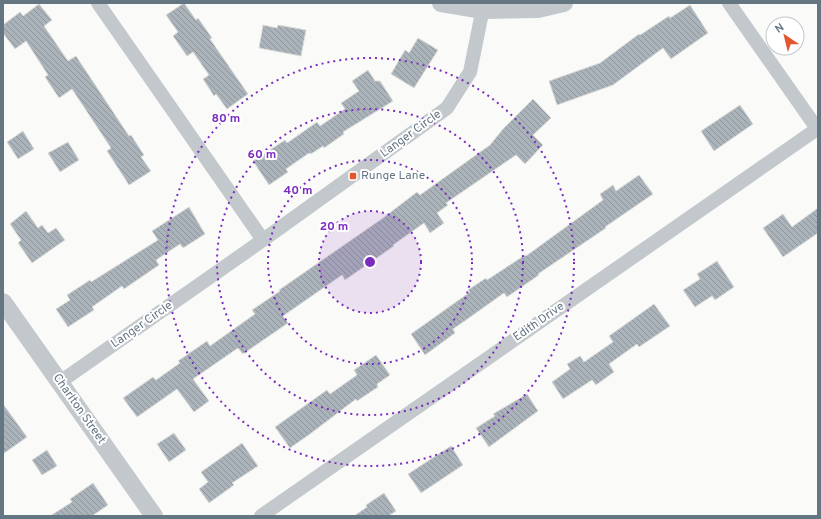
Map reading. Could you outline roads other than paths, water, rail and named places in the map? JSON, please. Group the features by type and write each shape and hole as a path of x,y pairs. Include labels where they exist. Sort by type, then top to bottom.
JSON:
{"street":[{"path":"98,3 263,240"},
{"path":"441,3 483,7 538,9 564,3"},
{"path":"729,3 817,129"},
{"name":"Langer Circle","path":"60,382 263,240 447,108 470,72 483,7"},
{"name":"Edith Drive","path":"261,516 817,129"},
{"name":"Charlton Street","path":"3,302 154,516"}],"place":[{"name":"Runge Lane","path":"353,176"}]}
